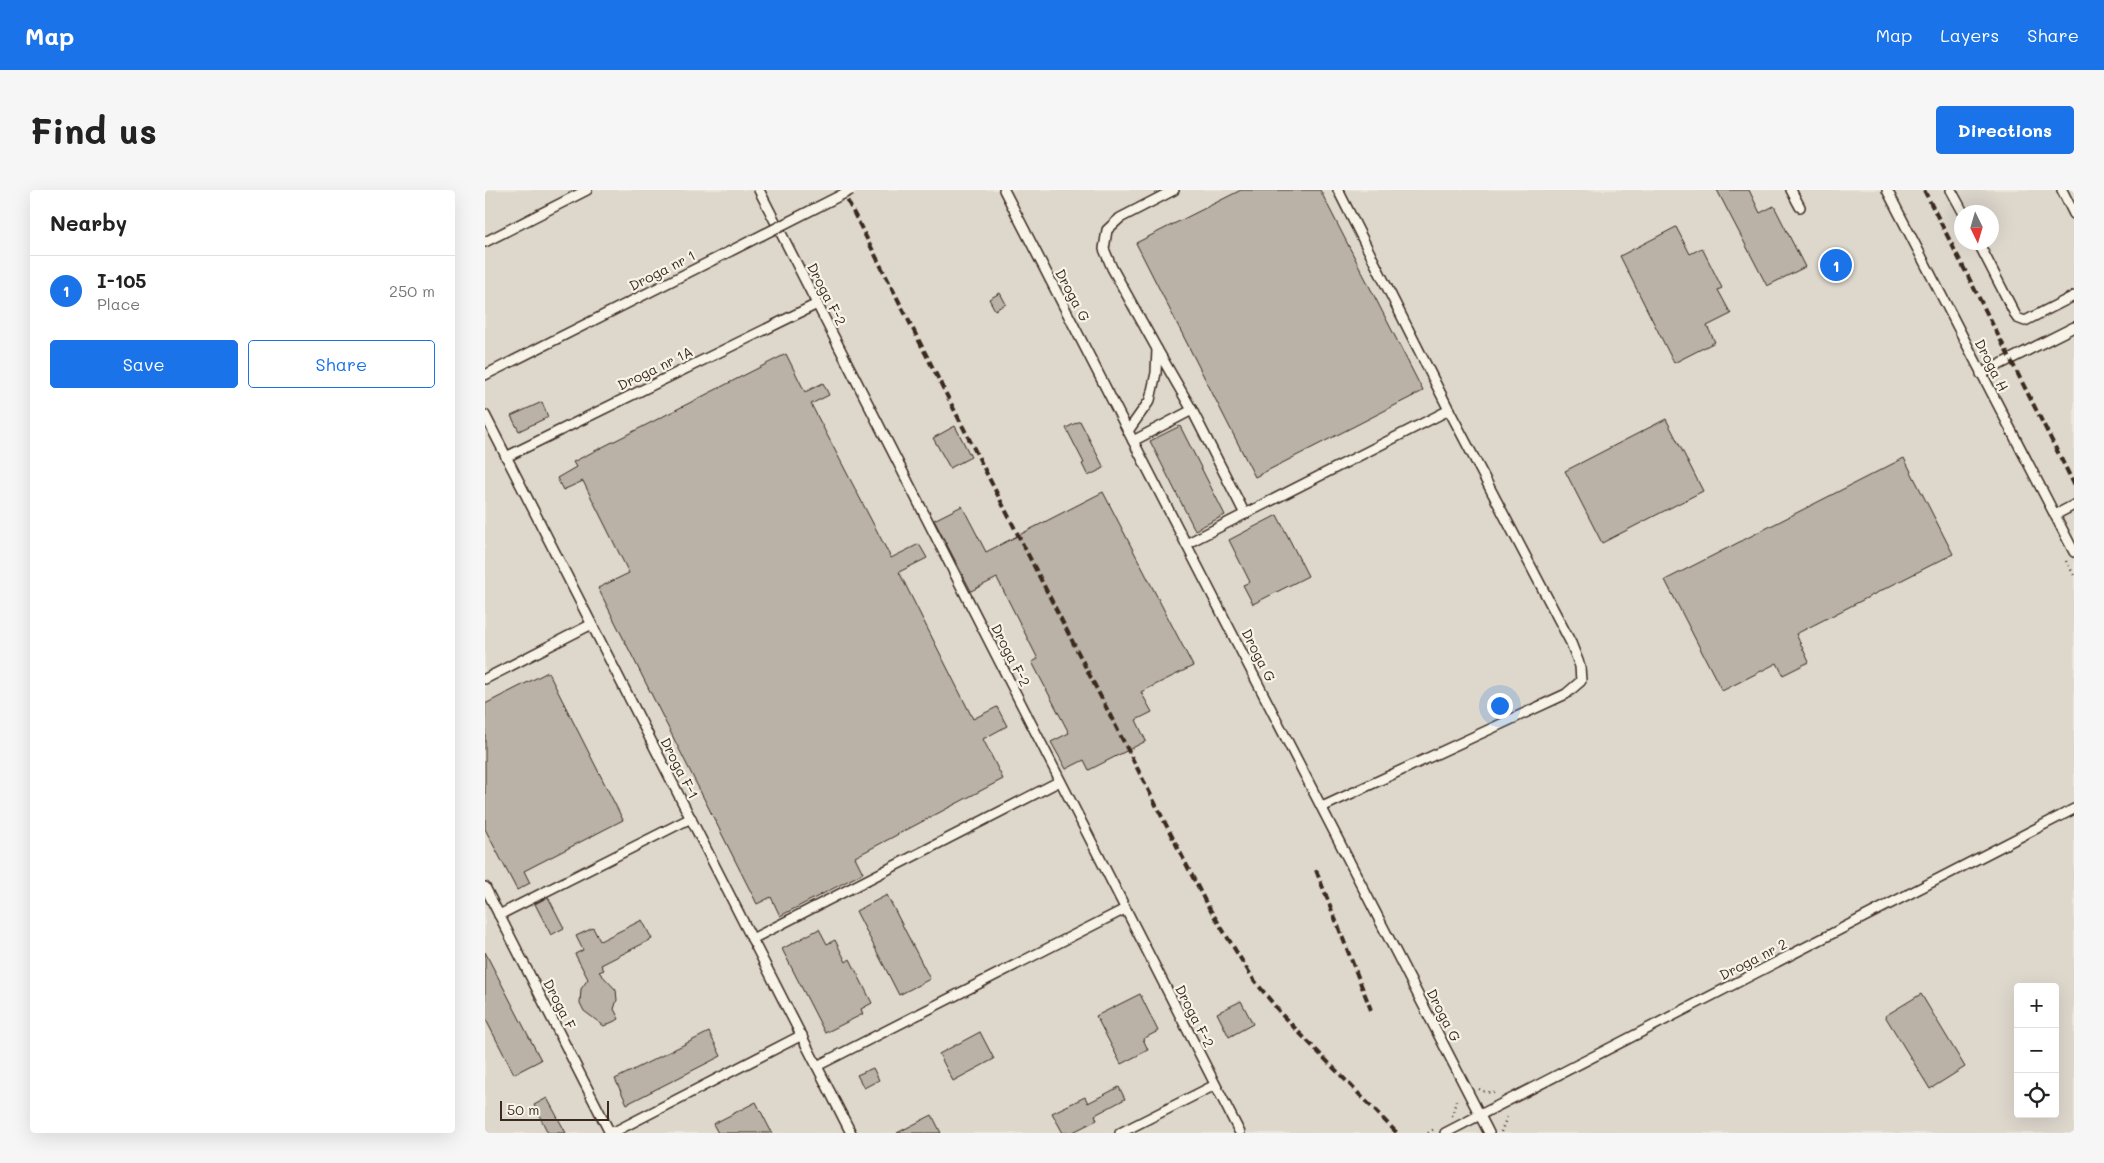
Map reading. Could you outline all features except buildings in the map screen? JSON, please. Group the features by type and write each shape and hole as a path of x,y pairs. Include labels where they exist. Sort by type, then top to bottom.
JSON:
{"lane":[{"path":"485,242 587,190"},
{"name":"Droga F-2","path":"759,190 1240,1133"},
{"name":"Droga nr 1","path":"485,375 851,190"},
{"name":"Droga G","path":"1004,190 1489,1133"},
{"path":"1174,190 1119,218 1107,230 1104,249 1112,268 1192,410 1245,514"},
{"path":"1322,808 1566,694 1581,680 1580,666 1571,643 1449,410 1339,190"},
{"path":"1791,190 1800,207"},
{"name":"Droga H","path":"1887,190 2074,552"},
{"path":"1951,190 1959,205"},
{"path":"2062,190 2074,214"},
{"path":"1982,250 2017,318 2021,321 2025,321 2074,296"},
{"name":"Droga nr 1A","path":"506,457 817,304"},
{"path":"1981,374 2074,327"},
{"path":"1128,431 1150,400 1156,374 1157,349"},
{"path":"1133,441 1192,410"},
{"path":"1186,544 1449,410"},
{"name":"Droga F-1","path":"485,415 851,1133"},
{"path":"2055,515 2074,506"},
{"path":"485,679 592,624"},
{"path":"753,939 1060,781"},
{"name":"Droga nr 2","path":"1445,1133 2074,809"},
{"path":"499,915 691,818"},
{"name":"Droga F","path":"485,888 611,1133"},
{"path":"817,1066 1125,909"},
{"path":"611,1133 802,1036"},
{"path":"1121,1133 1215,1086"}],"shaded area":[{"path":"485,190 2074,190 2074,1133 485,1133"}],"railway":[{"path":"842,190 1206,903 1254,980 1283,1016 1397,1133"},
{"path":"1924,190 2074,484"},
{"path":"1316,870 1371,1010"}],"place":[{"name":"I-105","path":"1836,265"}]}
